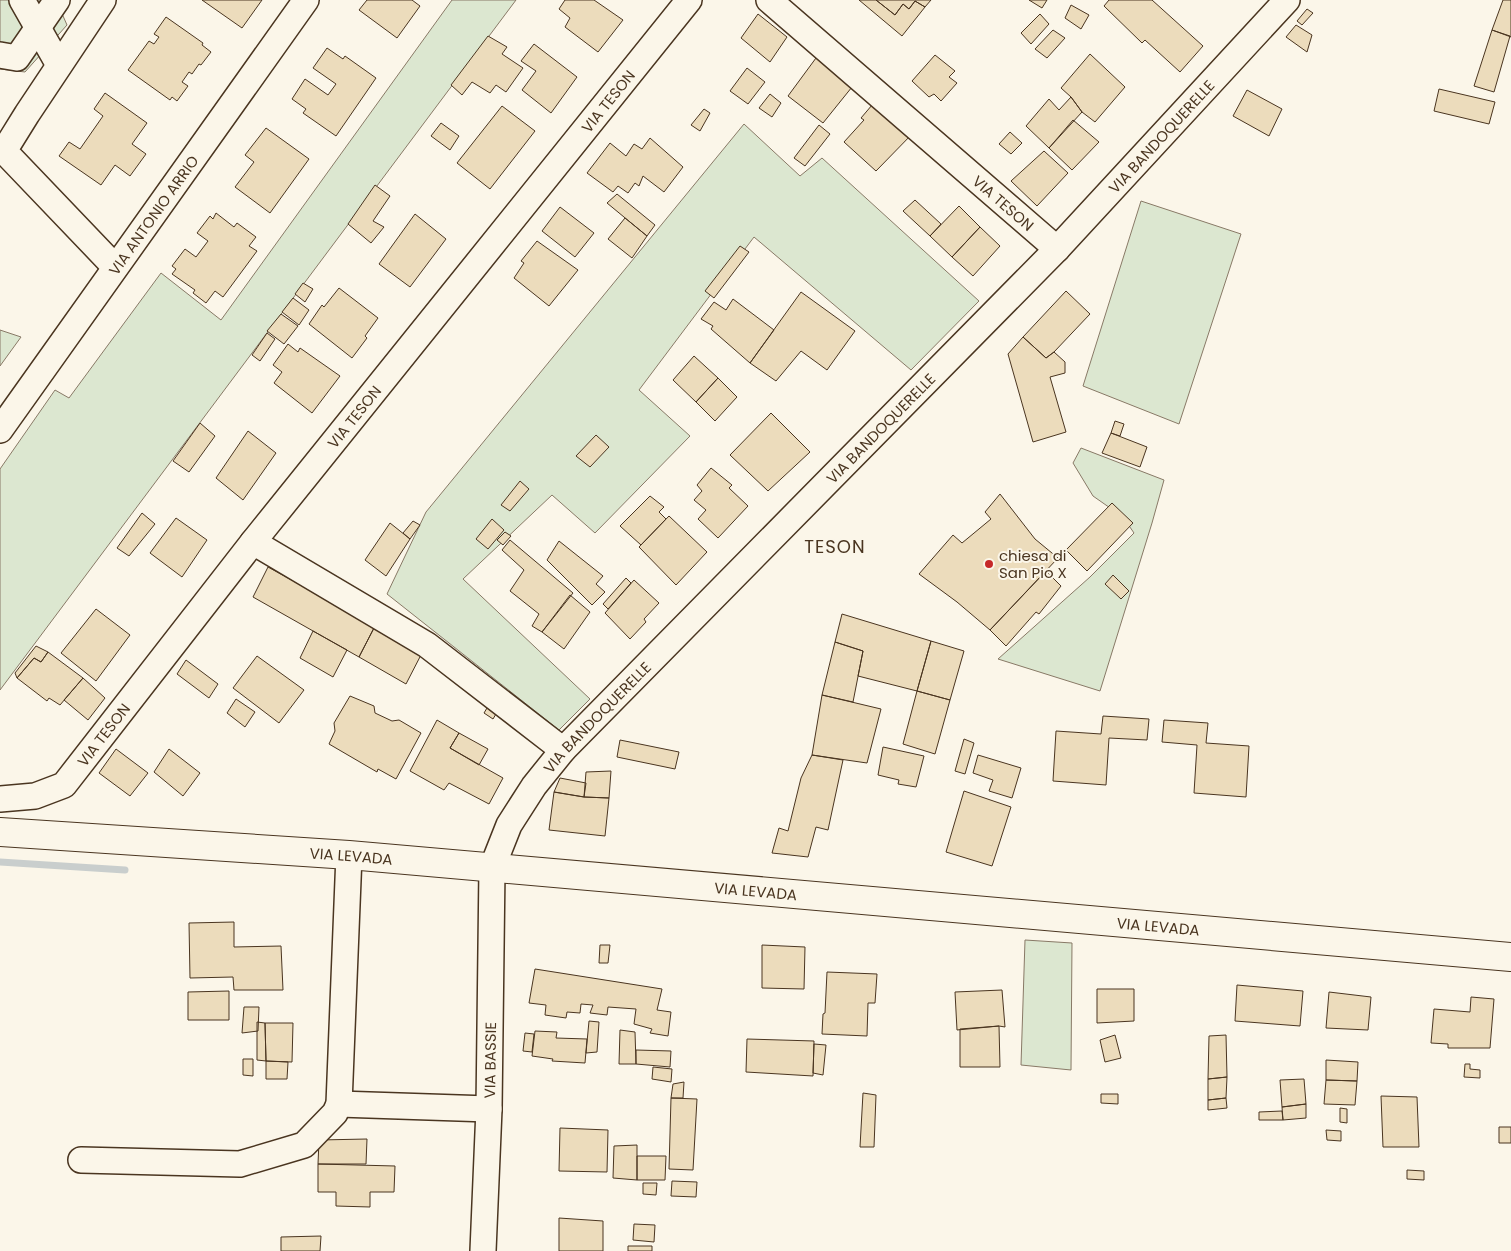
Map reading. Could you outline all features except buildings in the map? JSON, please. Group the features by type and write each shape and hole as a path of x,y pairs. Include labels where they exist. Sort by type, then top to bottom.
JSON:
{"main road":[{"name":"VIA LEVADA","path":"0,832 348,855 1511,958"}],"street":[{"path":"22,0 59,65"},
{"path":"0,55 17,58 57,0"},
{"path":"103,0 4,152 115,267"},
{"name":"VIA ANTONIO ARRIO","path":"1,427 306,0"},
{"name":"VIA TESON","path":"0,799 35,796 64,785 253,542 689,0"},
{"name":"VIA TESON","path":"769,0 1057,249"},
{"name":"VIA BANDOQUERELLE","path":"492,868 509,825 534,786 563,750 1057,249 1287,0"},
{"path":"253,542 427,645 563,750"},
{"path":"81,1160 240,1164 304,1145 335,1113 339,1104 348,855"},
{"name":"VIA BASSIE","path":"483,1251 489,1109 492,868"},
{"path":"339,1104 489,1109"}],"green space":[{"path":"0,0 56,0 67,25 25,72 0,69"},
{"path":"452,0 516,0 0,690 0,469 55,390 69,398 161,273 221,320"},
{"path":"744,124 800,176 822,158 979,301 911,370 754,237 639,390 690,436 595,533 552,495 463,579 590,699 559,730 387,594 426,512"},
{"path":"1141,201 1241,234 1179,424 1083,386"},
{"path":"0,330 21,337 0,366"},
{"path":"1081,448 1164,480 1100,691 998,659 1090,577 1134,533 1123,517 1093,496 1073,463"},
{"path":"1025,940 1072,943 1071,1070 1021,1065"}],"waterway":[{"path":"0,862 125,870"}],"place":[{"name":"chiesa di San Pio X","path":"989,564"}],"district":[{"name":"TESON","path":"835,546"}]}
